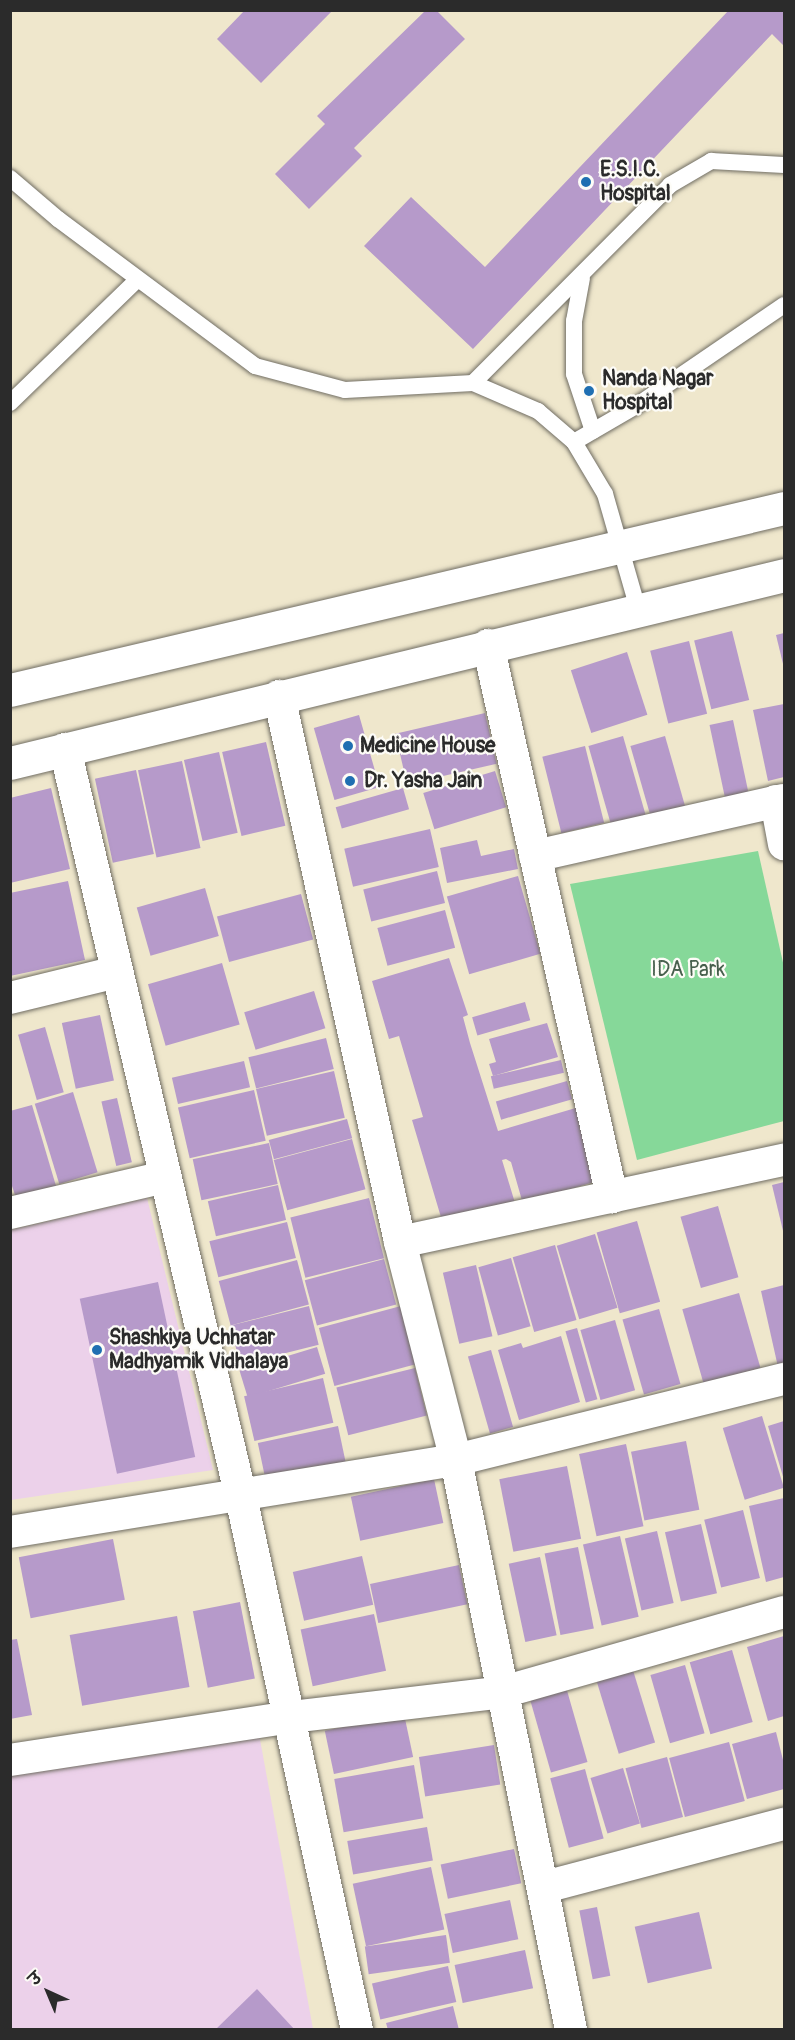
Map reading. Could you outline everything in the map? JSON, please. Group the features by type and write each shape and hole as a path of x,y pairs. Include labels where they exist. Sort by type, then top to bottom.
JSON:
{"street":[{"path":"10,690 784,508"},
{"path":"10,763 488,645 784,575"},
{"path":"488,645 612,1197"},
{"path":"279,696 400,1242 456,1460 545,1887 571,2030"},
{"path":"65,749 241,1497 291,1717 357,2030"},
{"path":"535,856 780,801 784,844"},
{"path":"10,998 117,972"},
{"path":"400,1242 784,1160"},
{"path":"10,1213 165,1177"},
{"path":"10,1532 241,1497 456,1460 784,1379"},
{"path":"10,1760 291,1717 503,1692 784,1612"},
{"path":"545,1887 784,1824"}],"lane":[{"path":"473,383 582,278 670,185 711,161 784,165"},
{"path":"10,178 138,279 255,366 345,390 473,383 538,411 574,442 605,494 622,545 638,609"},
{"path":"582,278 574,321 574,374 593,431"},
{"path":"10,403 138,279"},
{"path":"574,442 636,406 784,305"}],"shaded area":[{"name":"Shashkiya Uchhatar Madhyamik Vidhalaya","path":"147,1198 213,1470 11,1500 10,1230"},
{"path":"257,1723 313,2029 11,2030 11,1767"}],"green space":[{"name":"IDA Park","path":"758,851 784,967 784,1121 637,1160 570,884"}],"building":[{"path":"245,10 333,10 261,83 217,39"},
{"path":"426,10 436,10 465,39 354,148 362,156 309,209 275,174 325,124 317,116"},
{"path":"729,10 784,10 784,46 772,34 473,349 364,246 411,197 485,267"},
{"path":"732,631 749,700 711,709 694,640"},
{"path":"784,633 784,668 776,635"},
{"path":"689,641 707,714 668,723 650,651"},
{"path":"627,652 647,715 591,733 571,670"},
{"path":"784,704 784,777 768,781 753,710"},
{"path":"485,713 497,764 407,784 395,734"},
{"path":"359,715 380,787 334,800 314,728"},
{"path":"733,720 749,793 725,798 710,725"},
{"path":"623,736 647,819 612,829 588,746"},
{"path":"665,736 685,806 651,816 630,746"},
{"path":"266,742 285,826 241,836 222,752"},
{"path":"585,746 604,823 561,833 542,757"},
{"path":"219,752 238,833 203,841 184,760"},
{"path":"182,761 201,848 156,857 138,770"},
{"path":"136,770 154,854 113,863 95,779"},
{"path":"495,771 506,807 434,829 423,793"},
{"path":"51,788 70,869 10,883 10,798"},
{"path":"403,788 409,809 342,828 336,807"},
{"path":"430,829 439,867 353,887 344,849"},
{"path":"477,840 481,856 514,849 518,869 447,883 440,848"},
{"path":"437,871 445,903 371,921 363,889"},
{"path":"518,876 540,954 469,974 447,896"},
{"path":"68,881 85,960 10,976 10,893"},
{"path":"205,888 219,936 151,956 137,908"},
{"path":"301,894 313,939 229,962 217,917"},
{"path":"445,910 455,948 387,966 377,928"},
{"path":"449,958 468,1015 463,1017 470,1043 498,1131 579,1107 600,1180 523,1204 511,1162 506,1159 502,1160 515,1203 443,1224 412,1120 423,1117 399,1036 389,1039 372,981"},
{"path":"222,963 240,1025 166,1046 148,984"},
{"path":"314,991 325,1028 256,1050 244,1012"},
{"path":"525,1002 530,1020 477,1035 472,1017"},
{"path":"100,1015 114,1081 76,1089 62,1023"},
{"path":"547,1023 558,1057 493,1076 489,1064 496,1062 489,1039"},
{"path":"45,1027 64,1092 37,1100 18,1035"},
{"path":"326,1038 334,1069 256,1088 248,1057"},
{"path":"561,1060 564,1073 494,1089 491,1076"},
{"path":"244,1061 250,1087 178,1104 172,1078"},
{"path":"334,1071 345,1118 267,1136 256,1089"},
{"path":"567,1081 572,1099 501,1120 496,1101"},
{"path":"254,1090 266,1141 190,1158 178,1108"},
{"path":"73,1092 98,1172 59,1184 35,1104"},
{"path":"117,1098 132,1162 116,1166 101,1102"},
{"path":"32,1105 56,1186 16,1198 10,1180 10,1111"},
{"path":"347,1119 352,1138 274,1159 269,1140"},
{"path":"352,1139 365,1189 287,1210 274,1160"},
{"path":"269,1143 278,1184 201,1200 193,1159"},
{"path":"784,1182 784,1235 772,1185"},
{"path":"278,1185 286,1220 216,1236 208,1201"},
{"path":"369,1198 384,1258 305,1278 290,1218"},
{"path":"718,1206 738,1277 701,1288 681,1217"},
{"path":"637,1221 660,1302 620,1313 597,1233"},
{"path":"287,1222 296,1258 218,1277 209,1241"},
{"path":"595,1234 618,1308 579,1319 557,1246"},
{"path":"555,1245 576,1320 534,1332 513,1257"},
{"path":"511,1258 531,1326 498,1336 478,1267"},
{"path":"384,1259 396,1304 317,1326 305,1280"},
{"path":"297,1260 309,1304 231,1325 219,1281"},
{"path":"476,1265 492,1336 459,1344 443,1273"},
{"path":"158,1282 195,1457 117,1474 80,1299"},
{"path":"784,1285 784,1365 778,1367 761,1291"},
{"path":"739,1293 760,1368 704,1384 682,1309"},
{"path":"309,1306 319,1345 240,1364 230,1326"},
{"path":"401,1306 417,1364 334,1386 319,1328"},
{"path":"659,1309 680,1384 644,1394 622,1319"},
{"path":"615,1320 635,1390 601,1400 580,1330"},
{"path":"577,1328 597,1399 586,1402 565,1331"},
{"path":"561,1336 580,1402 519,1420 498,1350 521,1343 523,1348"},
{"path":"317,1347 325,1374 248,1397 240,1371"},
{"path":"491,1350 513,1427 490,1434 468,1357"},
{"path":"415,1368 427,1416 348,1435 336,1388"},
{"path":"323,1378 333,1423 254,1441 244,1396"},
{"path":"762,1416 784,1488 745,1500 723,1428"},
{"path":"784,1421 784,1480 768,1426"},
{"path":"338,1426 346,1464 266,1481 258,1443"},
{"path":"686,1441 699,1510 644,1520 631,1452"},
{"path":"626,1444 643,1526 597,1536 579,1454"},
{"path":"567,1466 581,1539 513,1552 499,1479"},
{"path":"434,1479 443,1523 360,1541 351,1497"},
{"path":"784,1498 784,1577 766,1582 749,1506"},
{"path":"743,1510 760,1578 721,1588 704,1520"},
{"path":"701,1524 717,1593 681,1602 665,1532"},
{"path":"657,1531 674,1603 641,1611 625,1538"},
{"path":"620,1536 639,1617 602,1625 583,1545"},
{"path":"113,1539 125,1600 31,1618 19,1557"},
{"path":"578,1547 594,1628 560,1635 545,1553"},
{"path":"362,1556 373,1605 304,1621 293,1572"},
{"path":"540,1557 557,1635 525,1642 509,1564"},
{"path":"459,1565 467,1604 378,1623 370,1584"},
{"path":"240,1602 255,1679 208,1688 193,1611"},
{"path":"374,1614 386,1671 313,1686 301,1630"},
{"path":"177,1616 190,1687 82,1706 70,1635"},
{"path":"784,1636 784,1716 768,1721 747,1647"},
{"path":"17,1639 32,1715 10,1719 10,1640"},
{"path":"732,1650 753,1722 710,1734 690,1662"},
{"path":"685,1665 705,1733 670,1743 650,1675"},
{"path":"632,1667 655,1743 619,1754 596,1678"},
{"path":"566,1687 587,1762 551,1772 529,1697"},
{"path":"404,1714 413,1757 334,1774 325,1731"},
{"path":"776,1732 784,1764 784,1789 747,1799 732,1744"},
{"path":"729,1742 745,1801 685,1817 669,1758"},
{"path":"494,1745 500,1785 425,1796 419,1757"},
{"path":"667,1757 683,1817 642,1828 625,1768"},
{"path":"414,1765 423,1818 344,1832 334,1779"},
{"path":"623,1768 640,1823 607,1833 590,1778"},
{"path":"585,1769 604,1839 569,1848 550,1778"},
{"path":"427,1827 433,1860 353,1875 347,1841"},
{"path":"514,1849 521,1883 448,1899 441,1865"},
{"path":"431,1867 444,1930 366,1946 353,1884"},
{"path":"510,1900 518,1939 453,1953 444,1914"},
{"path":"597,1907 610,1976 593,1979 579,1910"},
{"path":"699,1912 712,1969 648,1983 635,1927"},
{"path":"446,1935 450,1963 369,1974 365,1946"},
{"path":"525,1950 533,1988 463,2003 455,1965"},
{"path":"448,1966 456,2002 380,2020 372,1984"},
{"path":"257,1989 295,2030 215,2030"},
{"path":"453,2006 459,2030 388,2030 386,2023"}],"place":[{"name":"E.S.I.C. Hospital","path":"586,182"},
{"name":"Nanda Nagar Hospital","path":"589,391"},
{"name":"Medicine House","path":"348,746"},
{"name":"Dr. Yasha Jain","path":"350,781"},
{"name":"Shashkiya Uchhatar Madhyamik Vidhalaya","path":"97,1350"}]}
